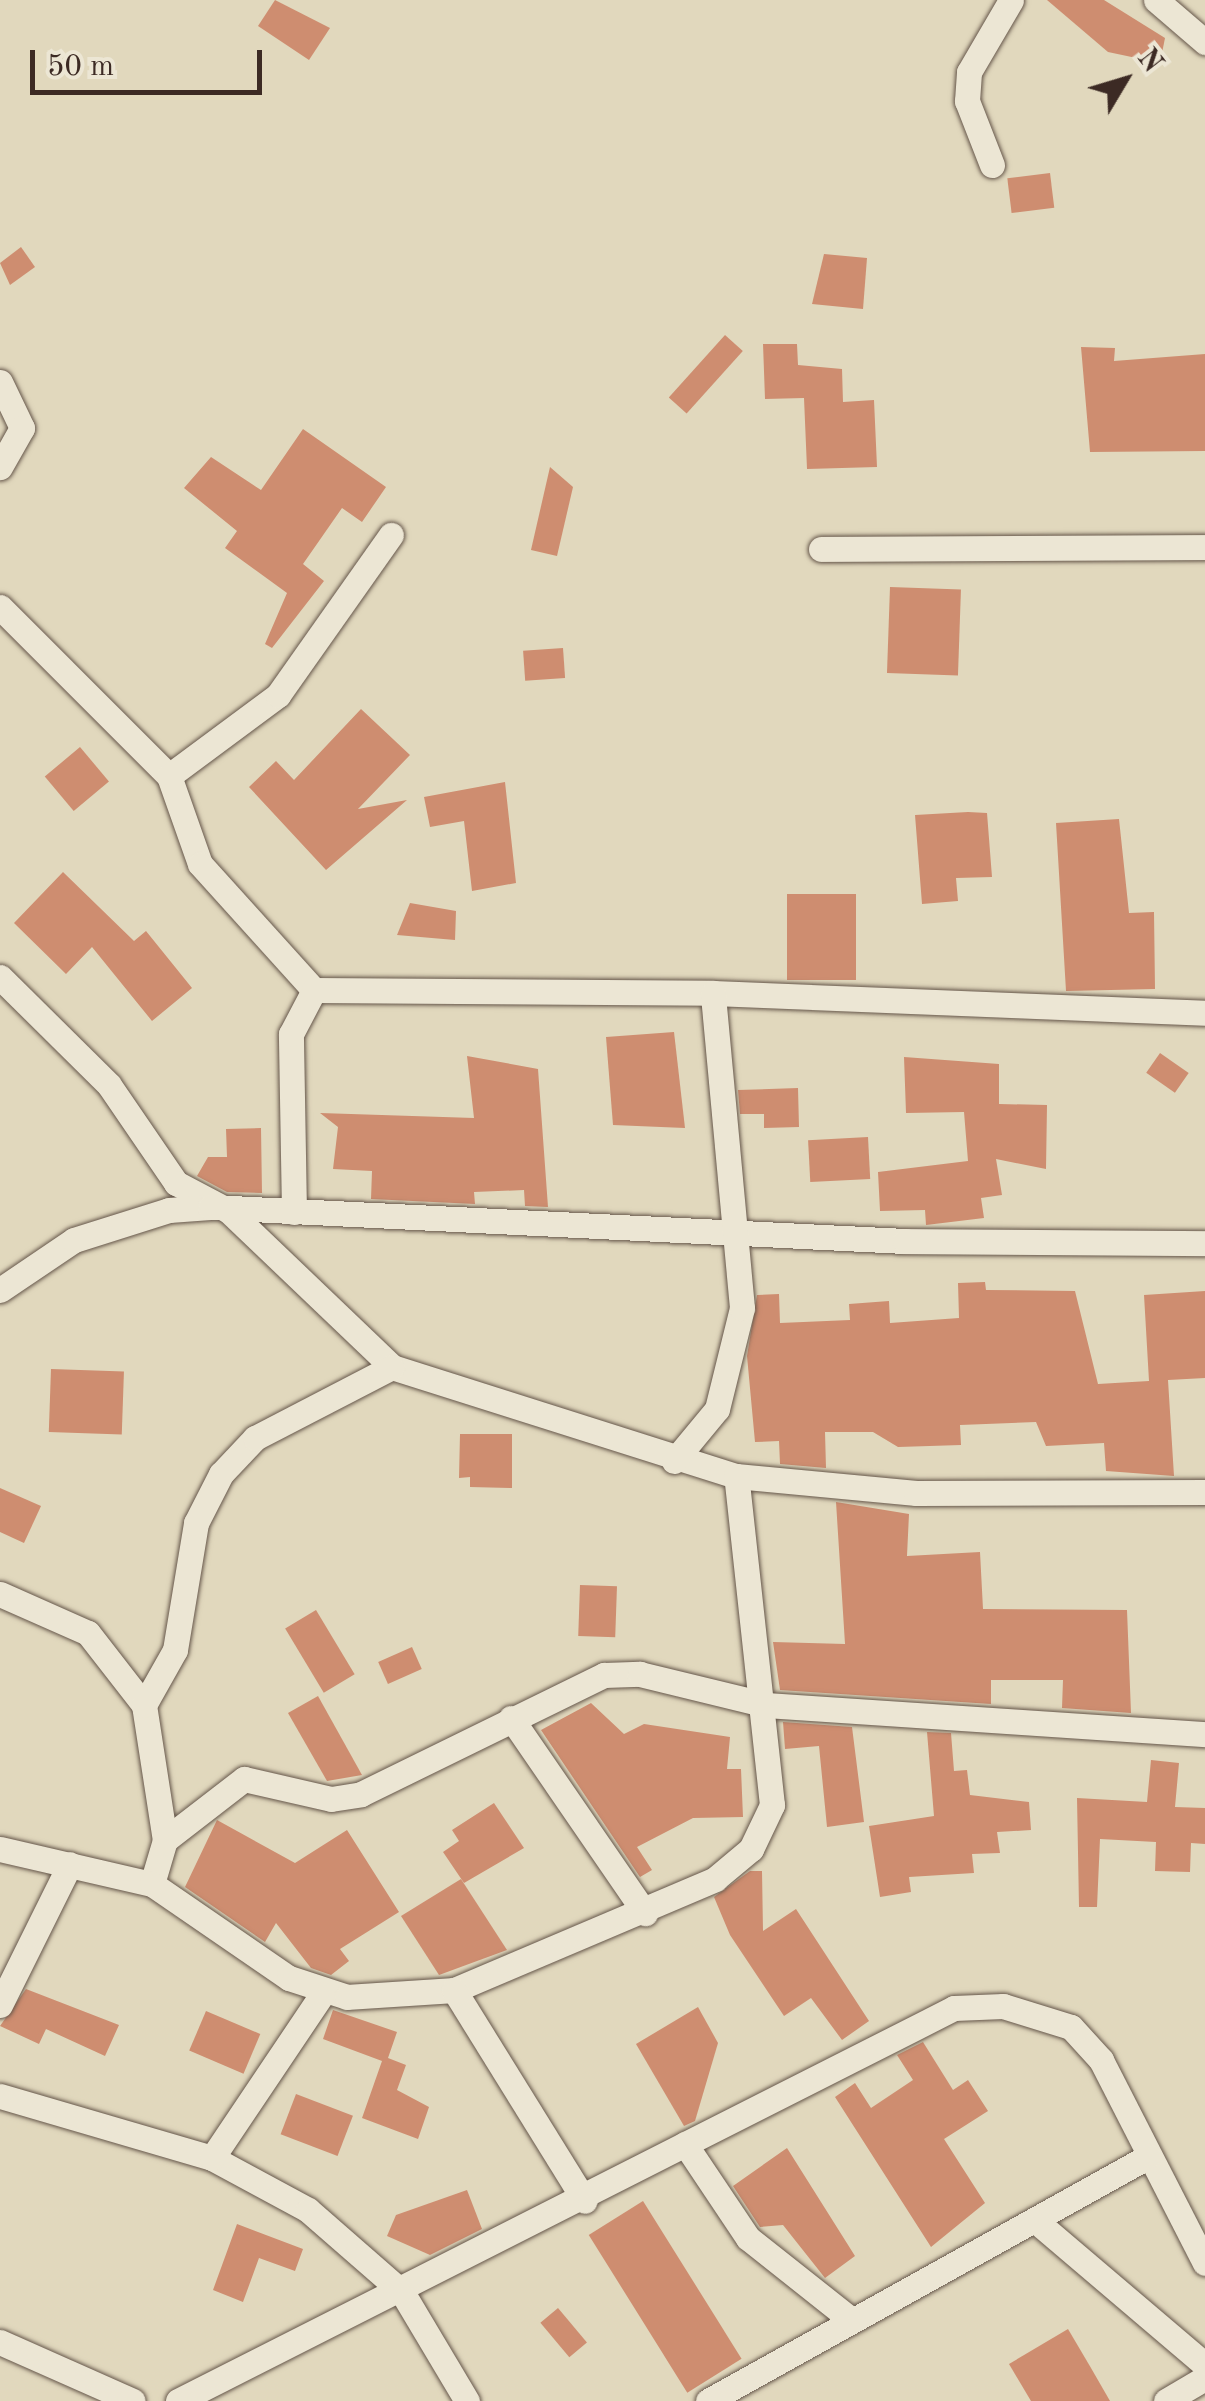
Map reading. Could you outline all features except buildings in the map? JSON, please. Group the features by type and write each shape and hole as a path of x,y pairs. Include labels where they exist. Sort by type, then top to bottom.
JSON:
{"street":[{"path":"992,165 967,101 969,72 1011,0"},
{"path":"1156,0 1205,42"},
{"path":"0,382 22,428 0,467"},
{"path":"168,776 278,695 391,534"},
{"path":"821,549 1205,548"},
{"path":"0,607 168,776 200,864 314,990 713,993 1205,1013"},
{"path":"0,977 109,1086 176,1182 229,1212 392,1368 674,1460 736,1476 916,1492 1205,1492"},
{"path":"294,1212 291,1034 314,990"},
{"path":"674,1460 717,1409 742,1308 731,1230 713,993"},
{"path":"0,1290 74,1240 131,1219 229,1212 1205,1243"},
{"path":"144,1706 176,1650 196,1523 221,1474 255,1438 392,1368"},
{"path":"0,1850 152,1884 322,1994 454,1990 644,1913 715,1879 751,1850 772,1805 760,1727 766,1705 736,1476"},
{"path":"0,1594 88,1633 144,1706 165,1840 152,1884"},
{"path":"165,1840 244,1779 331,1799 361,1794 604,1675 640,1674 766,1705 1205,1734"},
{"path":"511,1718 644,1913"},
{"path":"0,2005 70,1864"},
{"path":"454,1990 585,2201"},
{"path":"212,2158 322,1994"},
{"path":"178,2401 585,2201 917,2020 1003,2006 1072,2027 1101,2060 1205,2263"},
{"path":"0,2096 212,2158 308,2210 402,2292 467,2401"},
{"path":"685,2144 748,2238 848,2318"},
{"path":"708,2401 848,2318 1036,2221 1149,2156"},
{"path":"1036,2221 1205,2366"},
{"path":"0,2342 133,2401"},
{"path":"1166,2401 1205,2378"}]}
